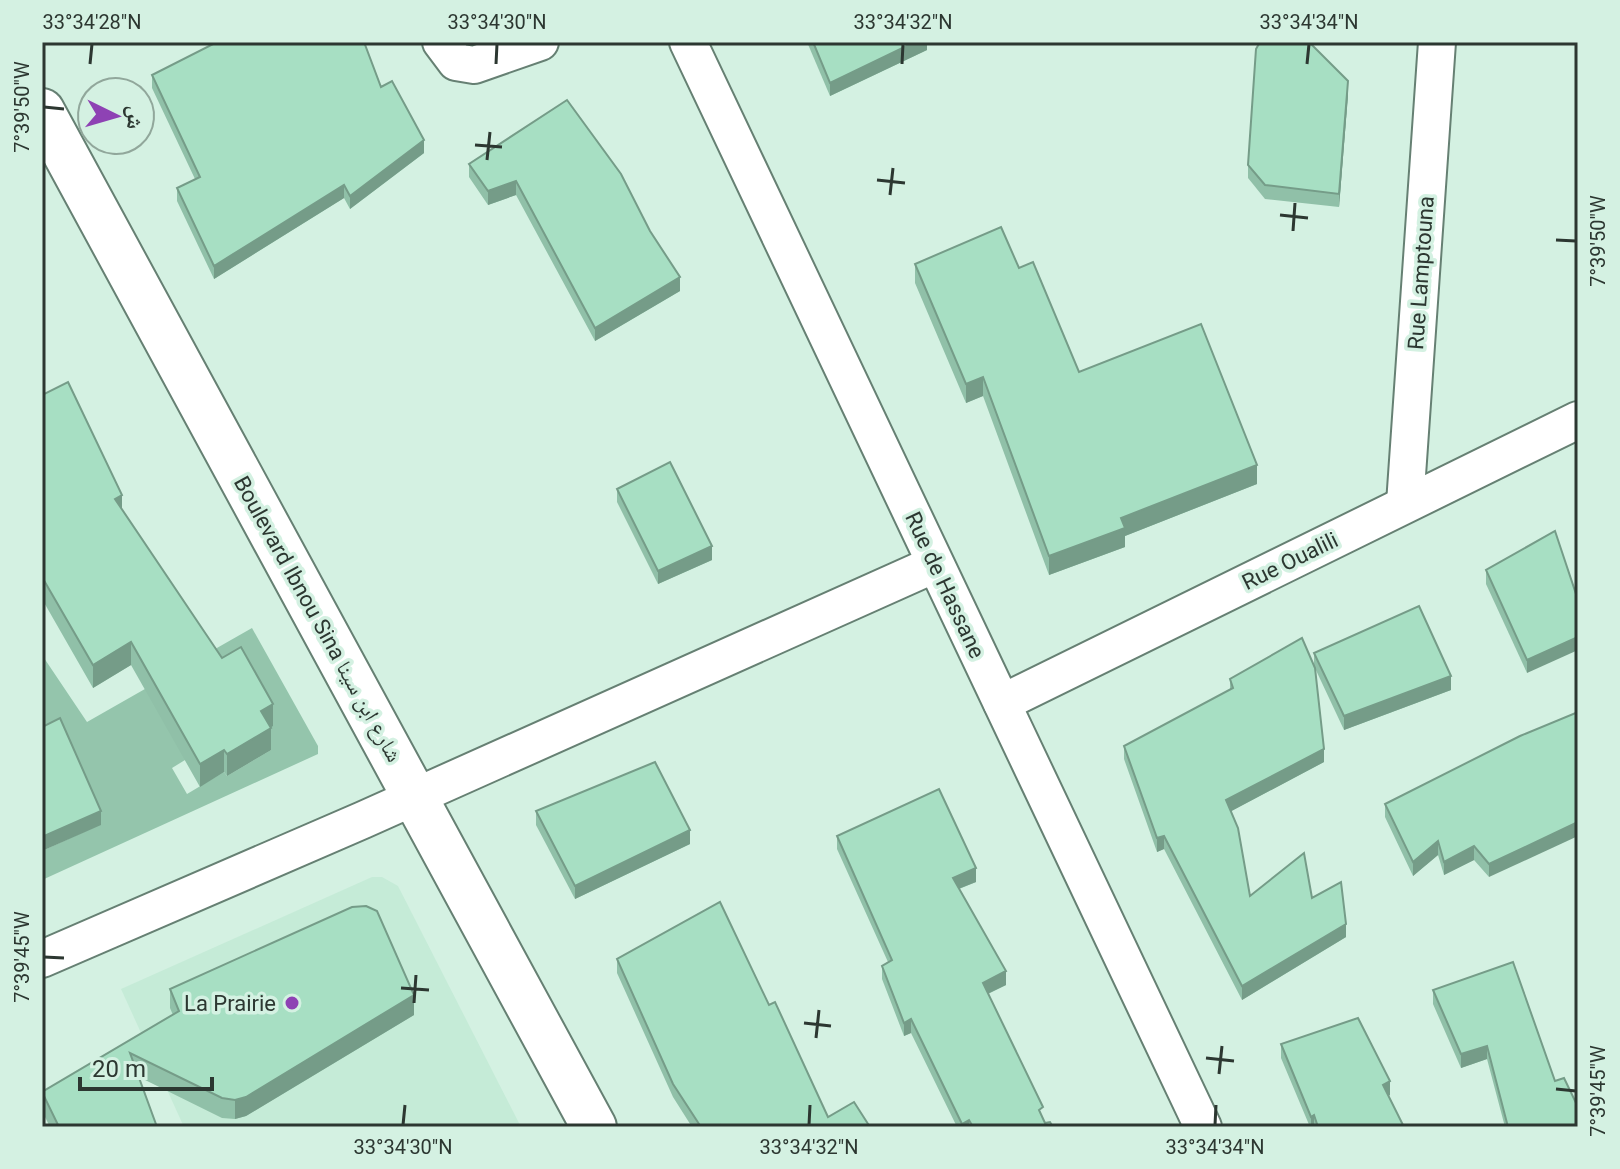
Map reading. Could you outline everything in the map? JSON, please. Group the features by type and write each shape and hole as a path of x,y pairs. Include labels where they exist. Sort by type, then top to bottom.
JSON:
{"main road":[{"name":"Boulevard Ibnou Sina شارع ابن سينا","path":"42,111 594,1127"}],"street":[{"path":"441,42 456,62 474,65 540,42"},
{"name":"Rue de Hassane","path":"688,42 1203,1127"},
{"name":"Rue Lamptouna","path":"1405,504 1437,42"},
{"name":"Rue Oualili","path":"1002,703 1578,420"},
{"path":"42,959 415,797 935,564"}],"shaded area":[{"path":"252,628 318,746 318,754 42,880 42,851 101,824 42,740 42,655 87,722","holes":["271,750 227,776 224,772 187,794 172,768 185,760"]},
{"name":"La Prairie","path":"372,877 382,877 398,886 521,1127 184,1127 121,989"}],"building":[{"path":"217,42 364,42 381,87 392,81 424,140 350,196 344,185 214,266 177,188 200,177 156,84 156,76 152,75"},
{"path":"813,42 915,42 830,83"},
{"path":"1260,42 1309,42 1348,81 1339,194 1265,185 1248,165 1256,49"},
{"path":"567,100 621,174 650,231 680,277 595,328 516,181 488,191 469,164"},
{"path":"1001,227 1019,268 1033,262 1079,372 1201,324 1257,465 1121,518 1125,528 1049,556 983,377 966,384 915,264"},
{"path":"68,382 122,495 115,499 222,658 241,647 273,704 261,711 271,728 227,754 224,750 200,764 131,642 93,665 42,577 42,395"},
{"path":"670,462 712,546 658,571 617,489"},
{"path":"1555,531 1578,600 1578,637 1527,660 1486,570"},
{"path":"1419,606 1451,676 1344,716 1314,653"},
{"path":"1302,638 1315,668 1324,749 1226,800 1238,828 1250,896 1304,853 1312,898 1341,882 1346,924 1242,986 1164,836 1157,838 1124,746 1233,688 1230,679"},
{"path":"1578,712 1578,822 1489,864 1474,846 1444,862 1438,841 1413,862 1385,804 1520,736"},
{"path":"60,718 101,811 42,837 42,727"},
{"path":"655,762 690,830 575,886 536,811"},
{"path":"939,789 976,868 953,878 1006,971 983,983 1043,1107 1039,1110 1045,1123 1050,1122 1053,1127 973,1127 969,1120 962,1124 911,1019 904,1023 882,966 892,960 837,836"},
{"path":"720,902 769,1005 775,1002 828,1117 854,1102 870,1127 701,1127 673,1084 617,959"},
{"path":"366,906 377,911 414,995 246,1097 235,1100 222,1098 130,1053 157,1127 59,1127 42,1092 179,1011 170,989 352,907"},
{"path":"1513,962 1555,1081 1564,1078 1578,1107 1578,1127 1508,1127 1487,1046 1461,1054 1433,990"},
{"path":"1358,1018 1390,1081 1383,1085 1404,1127 1318,1127 1314,1115 1311,1117 1281,1044"}],"place":[{"name":"La Prairie","path":"292,1003"}]}
